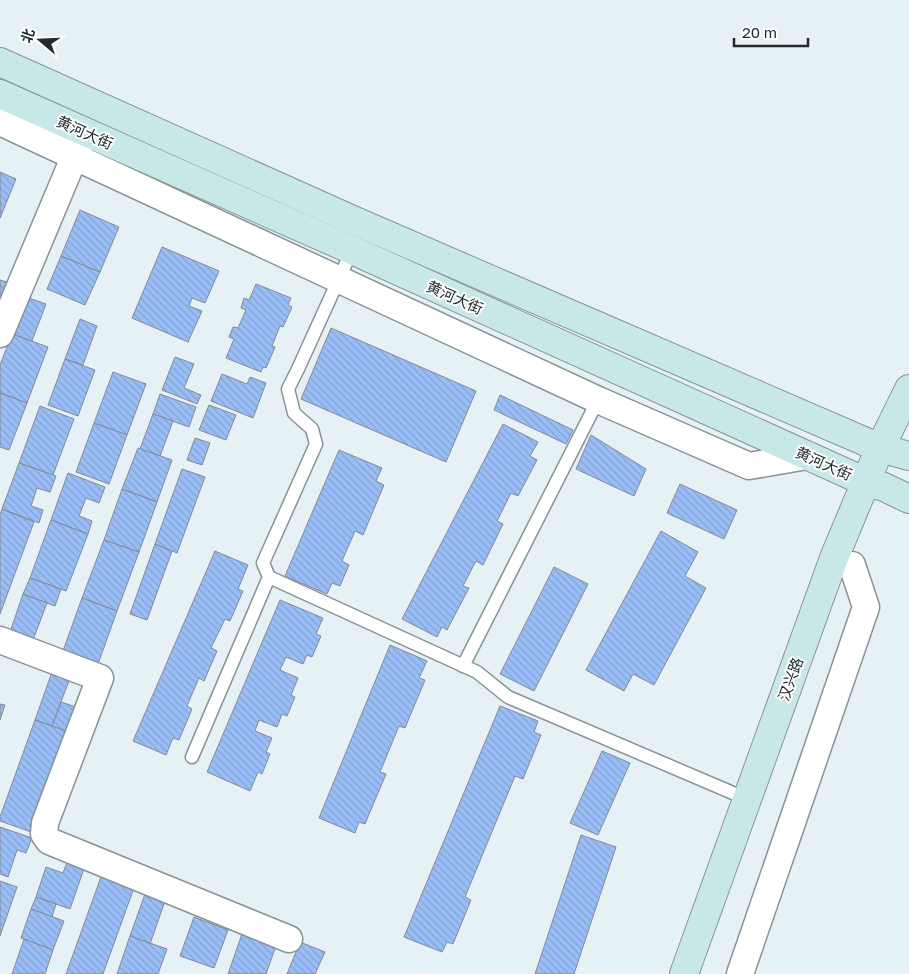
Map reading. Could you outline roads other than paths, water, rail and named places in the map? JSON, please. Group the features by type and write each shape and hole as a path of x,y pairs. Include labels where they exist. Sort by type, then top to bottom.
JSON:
{"main road":[{"name":"黄河大街","path":"0,62 355,221 900,448"},
{"name":"黄河大街","path":"0,94 79,144 352,250 806,456 909,499"},
{"name":"汉兴路","path":"684,974 834,558 875,485 900,448 909,389"},
{"name":"汉兴路","path":"704,974 852,564 875,485"}],"street":[{"path":"0,122 79,144 339,279 598,400 748,466 806,456"},
{"path":"0,334 79,144"},
{"path":"740,974 866,607 852,564"},
{"path":"0,640 100,678 45,824 44,834 50,842 289,939"}],"lane":[{"path":"352,250 288,389 294,413 312,429 316,444 263,563 269,577 477,672 508,697 747,799"},
{"path":"463,666 598,400"},
{"path":"192,758 269,577"}]}
